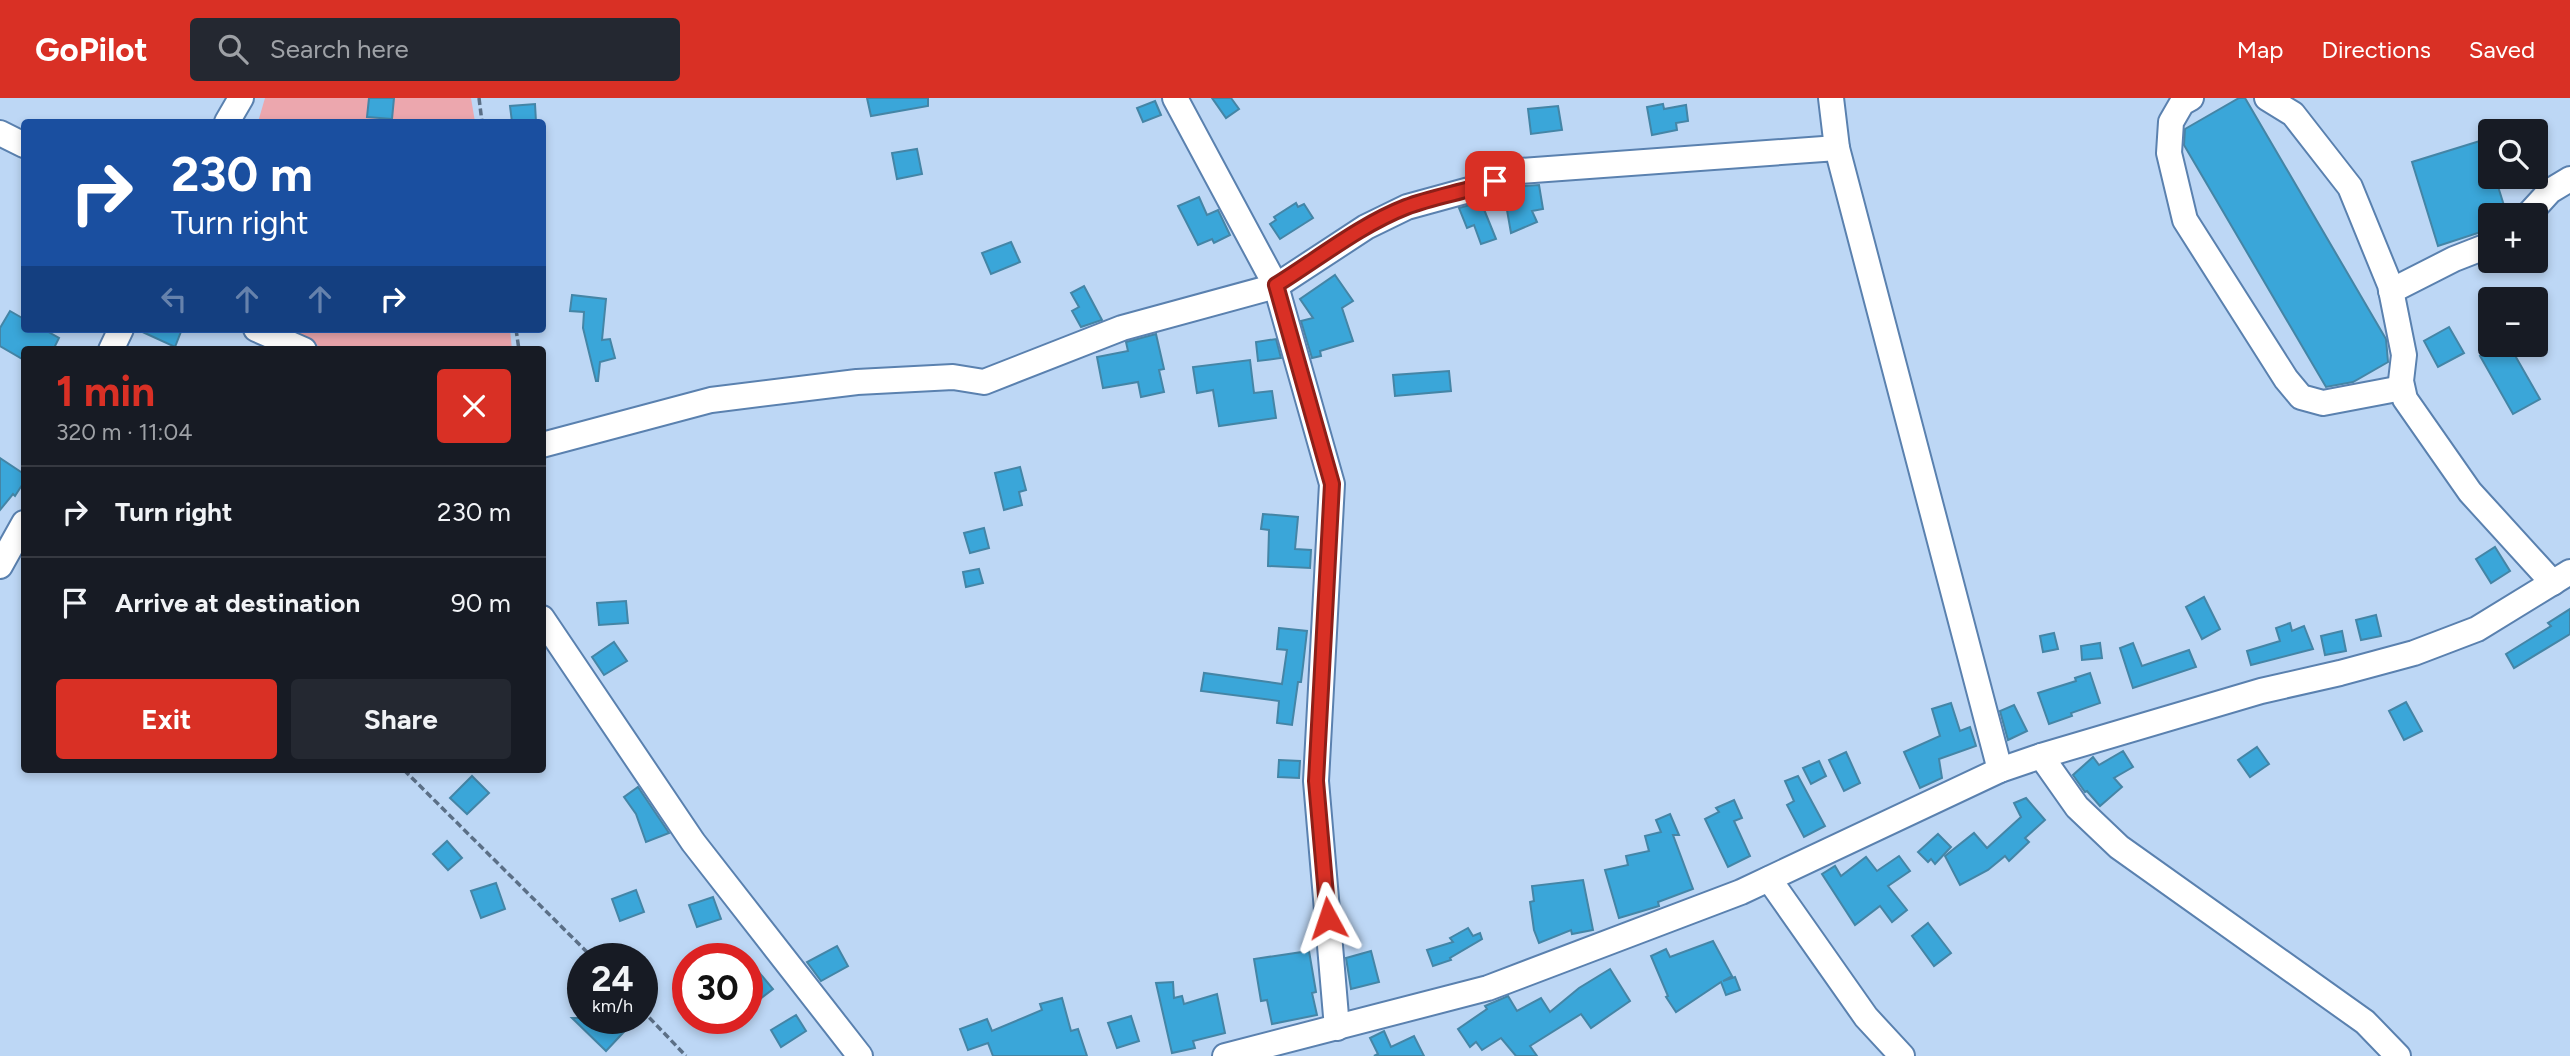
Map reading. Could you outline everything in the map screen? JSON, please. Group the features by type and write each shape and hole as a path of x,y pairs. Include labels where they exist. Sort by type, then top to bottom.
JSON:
{"street":[{"path":"229,119 241,98"},
{"path":"1175,98 1276,285 1332,484 1316,781 1337,1028"},
{"path":"1831,98 1837,148 2000,770"},
{"path":"2190,98 2182,103 2171,122 2169,153 2185,220 2286,379 2301,397 2323,403 2403,388"},
{"path":"1225,1056 1488,988 1769,879 2000,770 2261,691 2414,653 2477,629 2561,577 2470,492 2405,399 2401,381 2404,355 2391,291 2350,187 2293,114 2267,98"},
{"path":"0,133 21,144"},
{"path":"546,444 711,400 857,382 953,377 984,383 1122,328 1276,285 1366,227 1406,207 1469,190 1520,171 1837,148"},
{"path":"2539,203 2550,191 2570,179"},
{"path":"2391,291 2478,250"},
{"path":"265,333 295,346"},
{"path":"0,566 21,528"},
{"path":"546,624 693,842 860,1056"},
{"path":"2040,756 2077,807 2119,847 2365,1021 2398,1056"},
{"path":"1769,879 1866,1017 1902,1056"}],"path":[{"path":"479,98 482,119"},
{"path":"407,773 578,943"},
{"path":"658,1027 686,1056"}],"shaded area":[{"path":"265,98 471,98 474,119 259,119"},
{"path":"294,333 510,333 512,346 319,346"}],"building":[{"path":"369,98 394,98 392,119 367,117"},
{"path":"867,98 928,98 928,106 871,116"},
{"path":"1212,98 1231,98 1239,109 1226,118"},
{"path":"2239,98 2245,98 2386,339 2388,362 2353,382 2326,387 2184,145 2185,129"},
{"path":"1155,101 1161,115 1143,122 1137,108"},
{"path":"535,104 536,119 512,119 510,106"},
{"path":"1663,104 1664,109 1686,105 1688,121 1676,123 1677,130 1652,135 1647,107"},
{"path":"1558,106 1562,130 1531,134 1528,109"},
{"path":"2478,142 2478,189 2499,189 2503,203 2478,203 2478,233 2438,246 2412,162"},
{"path":"917,149 922,174 897,179 892,153"},
{"path":"1539,185 1543,209 1532,211 1537,222 1511,233 1504,193 1523,186"},
{"path":"1199,197 1207,215 1218,210 1230,235 1214,243 1212,239 1198,245 1178,206"},
{"path":"1481,202 1496,239 1481,244 1474,225 1467,228 1459,208"},
{"path":"1296,203 1298,207 1304,204 1313,218 1280,239 1270,224 1276,220 1274,217"},
{"path":"1011,242 1020,262 991,274 982,253"},
{"path":"1335,275 1353,301 1342,308 1353,341 1320,351 1321,356 1312,358 1301,321 1313,318 1300,299"},
{"path":"1084,286 1102,320 1081,327 1072,311 1079,307 1071,293"},
{"path":"572,295 606,299 602,340 610,339 615,358 600,362 598,381 583,328 584,312 570,311"},
{"path":"10,311 21,317 21,333 50,333 59,338 55,346 21,346 21,358 0,346 0,328"},
{"path":"2449,327 2464,353 2438,367 2424,341"},
{"path":"145,333 180,333 175,346"},
{"path":"1156,334 1164,369 1159,370 1164,392 1141,397 1138,382 1103,388 1097,357 1128,351 1126,342"},
{"path":"1276,339 1281,358 1258,361 1256,342"},
{"path":"2481,357 2516,357 2540,399 2513,414"},
{"path":"1250,360 1254,393 1272,391 1276,418 1219,426 1213,390 1197,393 1193,367"},
{"path":"1449,371 1451,391 1395,396 1393,375"},
{"path":"0,458 21,472 21,487 0,510"},
{"path":"1020,467 1026,490 1019,492 1022,505 1004,510 995,473"},
{"path":"1263,514 1298,517 1295,549 1311,550 1310,568 1268,566 1269,530 1261,529"},
{"path":"984,528 989,548 970,553 964,533"},
{"path":"2495,547 2510,571 2491,583 2476,559"},
{"path":"979,569 983,583 966,587 963,572"},
{"path":"2204,597 2220,629 2202,639 2186,607"},
{"path":"626,601 628,623 599,625 597,603"},
{"path":"2570,609 2570,634 2514,668 2506,654 2551,626 2548,623"},
{"path":"2376,615 2381,636 2361,640 2356,620"},
{"path":"2290,623 2292,631 2304,626 2313,649 2251,665 2247,651 2280,641 2276,628"},
{"path":"1279,628 1307,631 1301,682 1298,682 1292,725 1277,723 1279,701 1201,691 1204,673 1282,684 1287,650 1277,649"},
{"path":"2342,631 2346,651 2325,655 2321,636"},
{"path":"2054,633 2058,649 2043,652 2040,636"},
{"path":"614,642 627,661 604,675 592,657"},
{"path":"2100,643 2102,658 2082,660 2081,646"},
{"path":"2133,643 2142,666 2189,650 2196,667 2133,688 2120,648"},
{"path":"2090,673 2100,703 2049,724 2038,693 2076,681 2075,678"},
{"path":"2406,702 2422,731 2404,740 2389,711"},
{"path":"1951,703 1960,731 1970,727 1976,746 1939,759 1942,778 1920,788 1904,752 1940,736 1932,709"},
{"path":"2014,705 2027,731 2008,740 2000,711"},
{"path":"2257,747 2269,764 2250,777 2238,760"},
{"path":"2123,751 2133,767 2114,778 2122,787 2100,806 2085,792 2073,775 2093,757 2099,765"},
{"path":"1846,752 1860,783 1844,791 1829,760"},
{"path":"1279,760 1300,761 1299,778 1278,777"},
{"path":"1819,761 1826,776 1811,784 1803,768"},
{"path":"472,776 489,793 467,814 450,798"},
{"path":"1798,776 1825,826 1804,837 1787,805 1794,801 1785,781"},
{"path":"638,787 669,833 646,842 636,814 624,797"},
{"path":"2026,798 2045,820 2025,838 2029,842 2009,861 2005,856 1988,870 1960,885 1945,856 1974,833 1987,848 2021,817 2014,803"},
{"path":"1734,800 1742,818 1734,821 1750,856 1728,867 1705,819 1719,812 1716,808"},
{"path":"1670,814 1679,835 1673,835 1693,889 1658,902 1659,906 1619,918 1605,870 1628,865 1626,856 1649,851 1645,836 1661,832 1656,820"},
{"path":"1938,834 1951,847 1935,864 1931,859 1928,862 1918,852"},
{"path":"447,841 462,858 448,870 433,854"},
{"path":"1899,856 1910,871 1888,886 1907,910 1892,922 1880,906 1855,925 1822,874 1835,866 1841,876 1866,857 1877,871"},
{"path":"1583,880 1593,930 1572,934 1571,930 1539,943 1530,902 1534,901 1532,886"},
{"path":"496,883 505,909 481,918 471,891"},
{"path":"636,890 644,912 620,921 612,899"},
{"path":"713,897 721,919 697,927 689,905"},
{"path":"1928,923 1951,953 1934,966 1912,936"},
{"path":"1468,928 1473,936 1480,933 1482,939 1450,958 1451,960 1433,966 1427,950 1453,942 1450,938"},
{"path":"1713,941 1732,976 1723,981 1735,977 1740,990 1726,995 1721,982 1676,1012 1666,997 1668,996 1651,956 1666,949 1670,957"},
{"path":"837,946 848,966 821,981 807,962"},
{"path":"1309,951 1316,992 1312,993 1317,1015 1272,1024 1267,1000 1261,1001 1254,959"},
{"path":"1371,951 1379,982 1351,989 1346,958"},
{"path":"1610,969 1630,1001 1591,1028 1581,1014 1530,1046 1537,1056 1516,1056 1501,1038 1482,1050 1476,1042 1470,1047 1458,1029 1487,1009 1485,1006 1508,996 1517,1011 1541,998 1550,1012 1579,988"},
{"path":"763,977 773,989 763,997"},
{"path":"1173,982 1174,998 1182,996 1184,1004 1217,994 1225,1033 1193,1041 1195,1048 1172,1053 1156,983"},
{"path":"1062,998 1071,1031 1078,1029 1087,1056 993,1056 988,1043 968,1050 960,1029 987,1019 992,1031 1042,1010 1040,1004"},
{"path":"796,1015 806,1031 781,1047 771,1030"},
{"path":"1131,1016 1139,1041 1117,1048 1108,1023"},
{"path":"1384,1031 1391,1047 1414,1036 1424,1056 1374,1056 1378,1054 1370,1038"},
{"path":"588,1034 622,1034 606,1051"}],"route":[{"path":"1328,918 1316,781 1332,484 1276,285 1366,227 1406,207 1495,181"}]}
